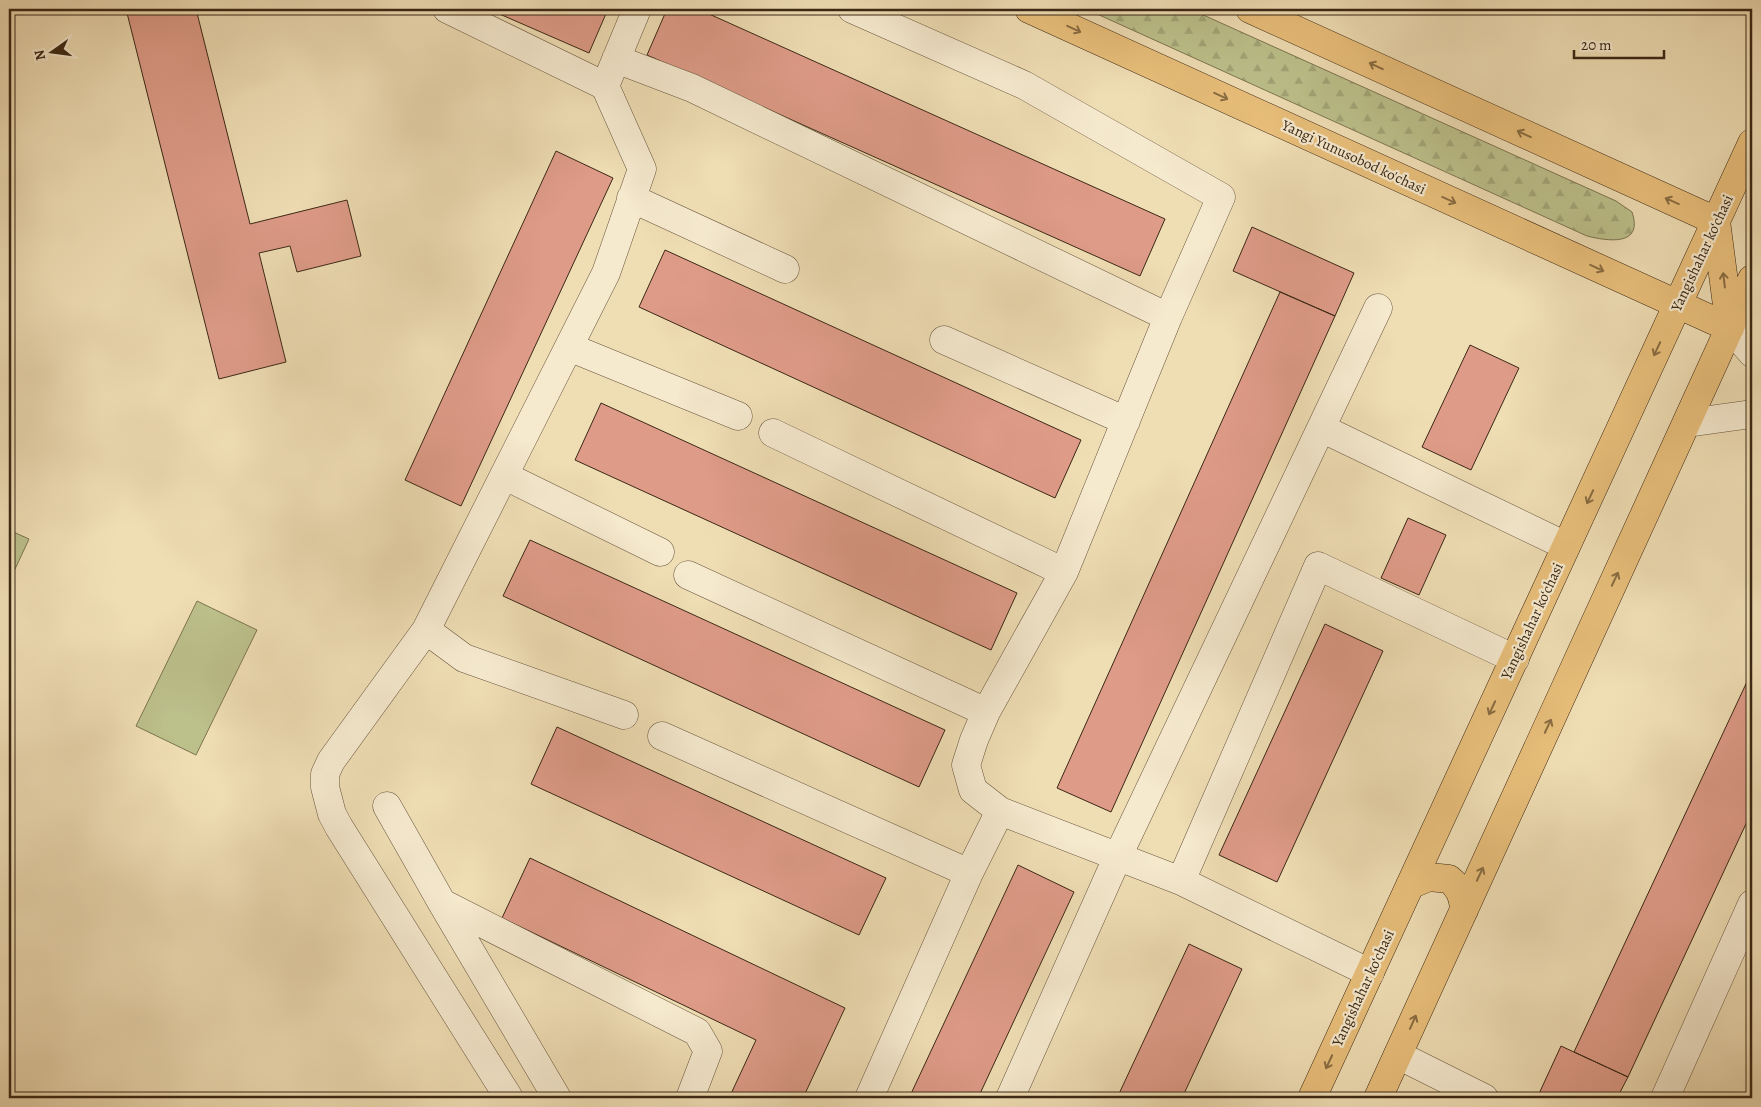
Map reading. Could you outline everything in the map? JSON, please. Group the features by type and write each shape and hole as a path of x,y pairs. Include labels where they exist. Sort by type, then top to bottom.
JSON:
{"main road":[{"name":"Yangi Yunusobod ko'chasi","path":"1029,9 1730,328"},
{"path":"1250,9 1716,221 1730,328"},
{"name":"Yangishahar ko‘chasi","path":"1312,1098 1752,143"},
{"path":"1378,1098 1752,279"},
{"path":"1410,885 1429,877 1449,879 1460,891 1464,900 1464,910"}],"street":[{"path":"447,9 605,86 642,168 606,273 426,630 331,761 326,774 327,800 339,827 508,1098"},
{"path":"605,86 637,9"},
{"path":"852,9 1024,85 1221,197 1168,317 1064,572 986,712 974,740 966,765 973,790 1000,811 1181,881 1370,973"},
{"path":"616,59 692,88 1168,317"},
{"path":"631,198 785,269"},
{"path":"1010,1098 1118,856 1378,308"},
{"path":"1730,328 1752,353"},
{"path":"944,340 1126,421"},
{"path":"569,347 738,416"},
{"path":"1687,423 1752,414"},
{"path":"1322,428 1566,546"},
{"path":"773,433 1064,572"},
{"path":"505,476 660,552"},
{"path":"1181,881 1318,566 1515,659"},
{"path":"688,576 986,712"},
{"path":"426,630 464,658 624,715"},
{"path":"662,736 969,873"},
{"path":"387,806 557,1098"},
{"path":"869,1098 969,873 1000,811"},
{"path":"442,903 697,1032 708,1051 690,1098"},
{"path":"1664,1098 1752,904"},
{"path":"1398,1054 1484,1098"}],"path":[{"path":"9,845 12,846 9,853"}],"green space":[{"path":"1086,9 1190,9 1616,201 1632,212 1633,231 1622,239 1613,240 1587,236"},
{"path":"9,530 29,539 9,582"},
{"path":"197,601 257,630 196,755 136,726"}],"building":[{"path":"126,9 196,9 250,224 347,200 361,256 297,272 290,246 259,253 286,362 219,379"},
{"path":"488,9 608,9 589,53"},
{"path":"667,9 698,9 1165,219 1140,276 647,55"},
{"path":"556,151 613,178 461,506 405,480"},
{"path":"1252,227 1354,273 1335,316 1233,271"},
{"path":"665,250 1081,440 1055,498 639,307"},
{"path":"1280,292 1335,316 1111,812 1057,788"},
{"path":"1470,345 1519,368 1471,470 1422,447"},
{"path":"601,403 1017,593 991,650 575,460"},
{"path":"1408,518 1446,535 1419,595 1381,578"},
{"path":"530,540 945,730 919,787 503,596"},
{"path":"1325,624 1383,651 1277,882 1219,855"},
{"path":"1752,671 1752,811 1628,1077 1574,1052"},
{"path":"557,727 886,878 859,935 531,784"},
{"path":"530,858 845,1008 803,1098 729,1098 756,1040 502,918"},
{"path":"1018,865 1074,892 978,1098 909,1098"},
{"path":"1189,944 1242,969 1182,1098 1117,1098"},
{"path":"1561,1046 1628,1077 1617,1098 1537,1098"}]}
